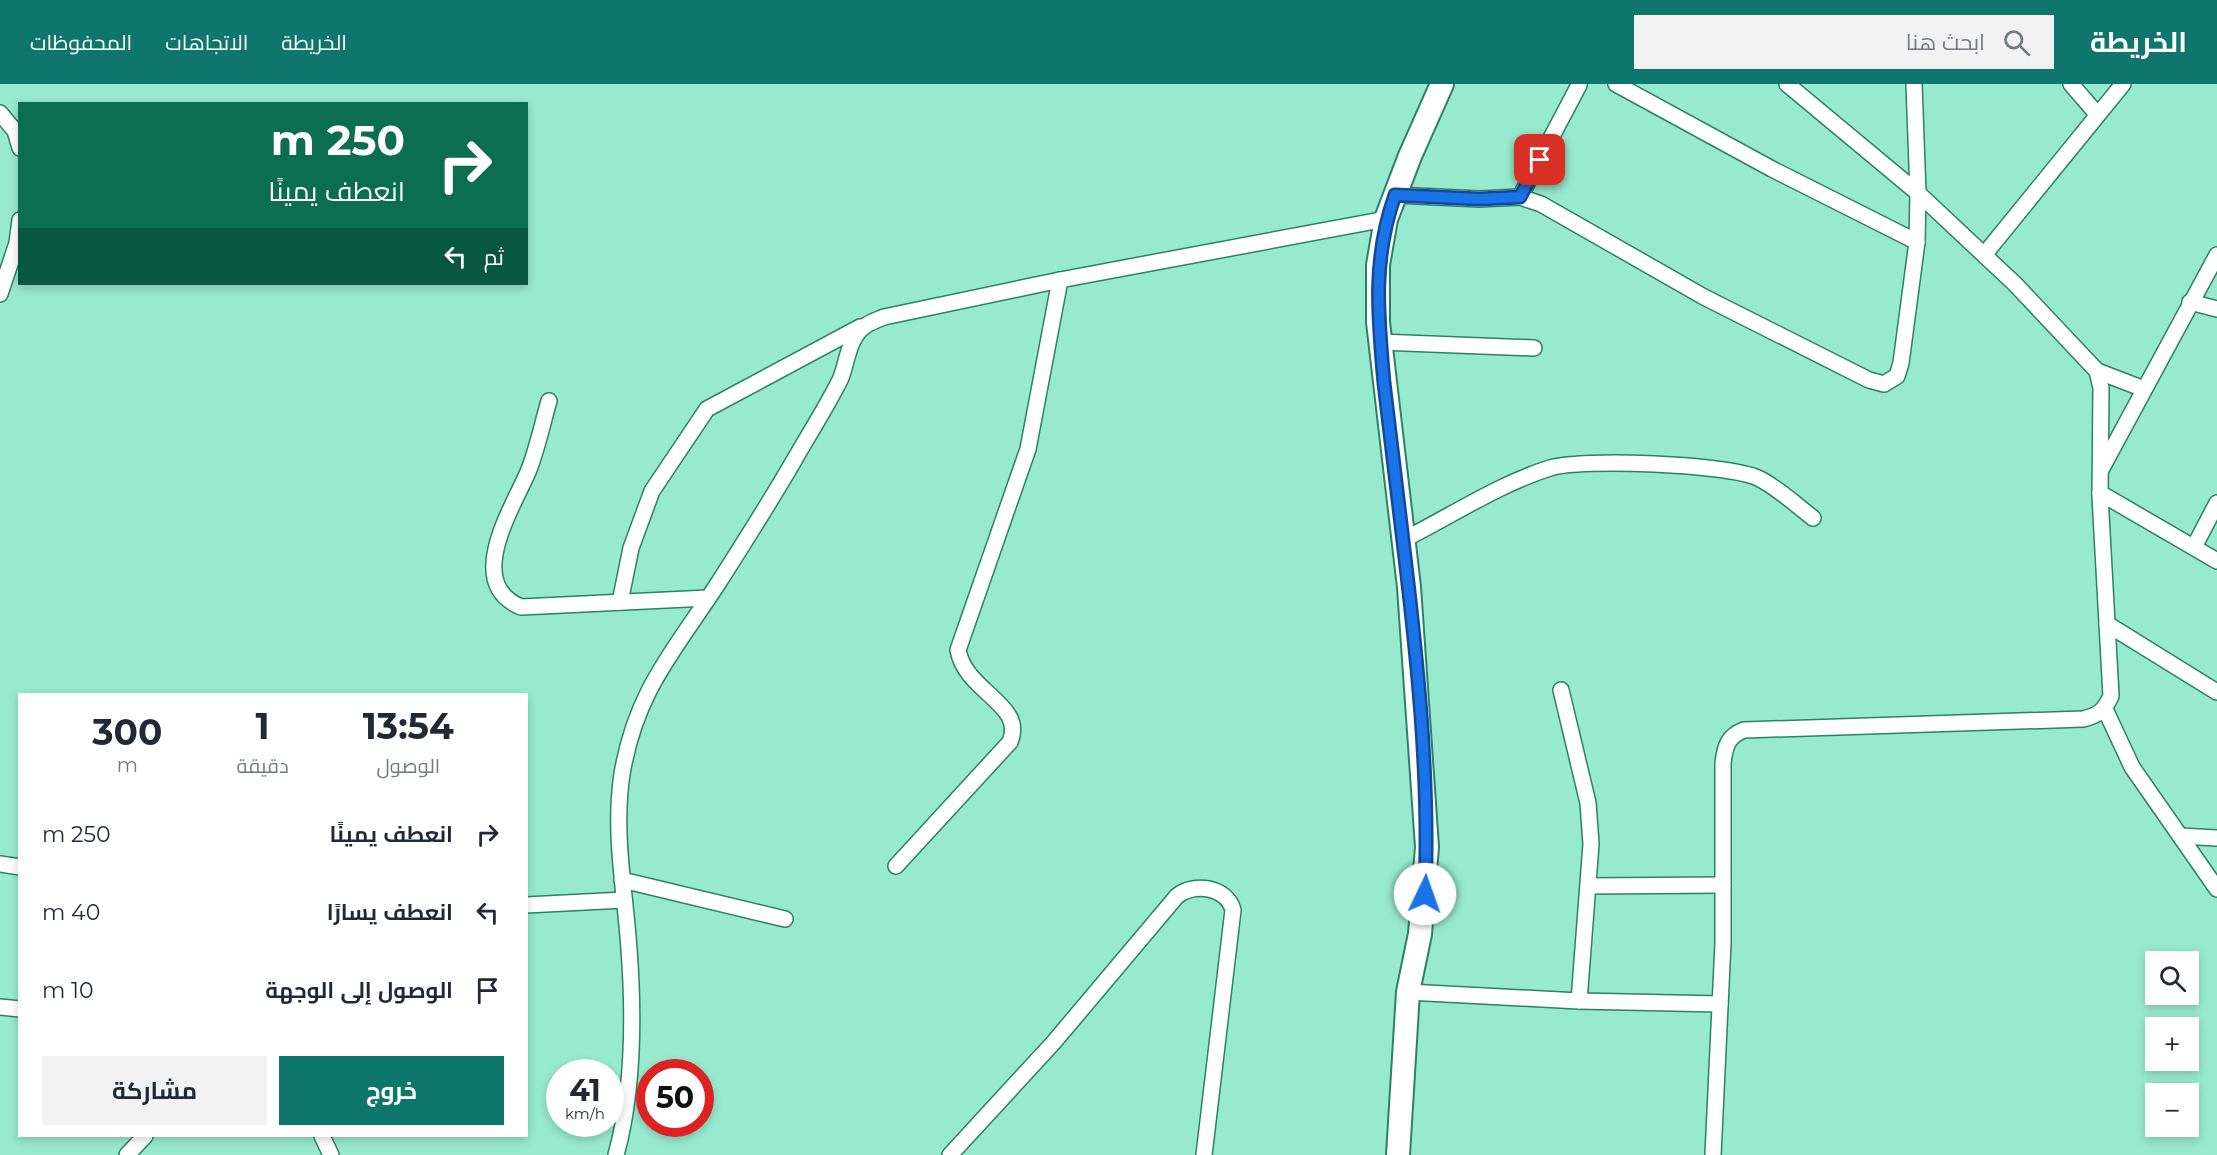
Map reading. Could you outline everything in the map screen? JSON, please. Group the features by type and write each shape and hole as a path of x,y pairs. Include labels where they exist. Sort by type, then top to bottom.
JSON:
{"main road":[{"path":"1398,1155 1408,992 1420,934 1427,847 1421,741 1403,540 1380,342 1378,265 1386,219 1442,84"}],"street":[{"path":"1520,197 1579,84"},
{"path":"1616,84 1772,169 1917,242"},
{"path":"1787,84 1918,194 1984,255 2015,284 2097,371 2144,389"},
{"path":"1395,195 1479,199 1520,197 1541,204 1704,297 1869,380 1884,384 1897,375 1901,363 1917,242 1918,194 1914,84"},
{"path":"2071,84 2097,114"},
{"path":"1984,255 2123,84"},
{"path":"0,113 15,131 18,141"},
{"path":"620,602 631,548 652,491 707,409 865,324 1059,280 1386,219"},
{"path":"0,294 18,235"},
{"path":"2100,470 2217,255"},
{"path":"896,866 1010,742 1014,731 1014,721 1008,712 967,674 961,664 958,650 1028,449 1059,280"},
{"path":"2190,302 2214,310"},
{"path":"616,1155 626,1120 630,1060 629,950 618,815 622,775 635,720 662,664 708,598 798,454 840,380 853,339 865,324"},
{"path":"1380,342 1534,348"},
{"path":"1713,1155 1720,1004 1723,763 1728,741 1733,734 1744,730 2083,719 2098,715 2105,708 2111,696 2100,493 2101,388 2097,371"},
{"path":"549,401 529,470 498,537 494,559 497,582 504,597 521,607 708,598"},
{"path":"1403,540 1525,477 1552,467 1578,464 1695,466 1737,471 1759,478 1813,518"},
{"path":"2100,493 2216,560"},
{"path":"2194,547 2217,503"},
{"path":"2107,624 2217,692"},
{"path":"1561,690 1588,803 1591,844 1579,1001"},
{"path":"2105,708 2132,767 2217,889"},
{"path":"2180,836 2217,838"},
{"path":"0,864 18,867"},
{"path":"622,880 785,919"},
{"path":"1589,886 1723,885"},
{"path":"950,1155 1046,1050 1176,896 1189,889 1224,894 1233,910 1204,1155"},
{"path":"528,905 624,900"},
{"path":"1408,992 1579,1001 1720,1004"},
{"path":"0,1007 18,1009"},
{"path":"127,1155 144,1137"},
{"path":"322,1137 331,1155"}],"route":[{"path":"1425,894 1427,847 1421,741 1408,587 1378,322 1380,244 1395,195 1479,199 1520,197 1540,160"}]}
